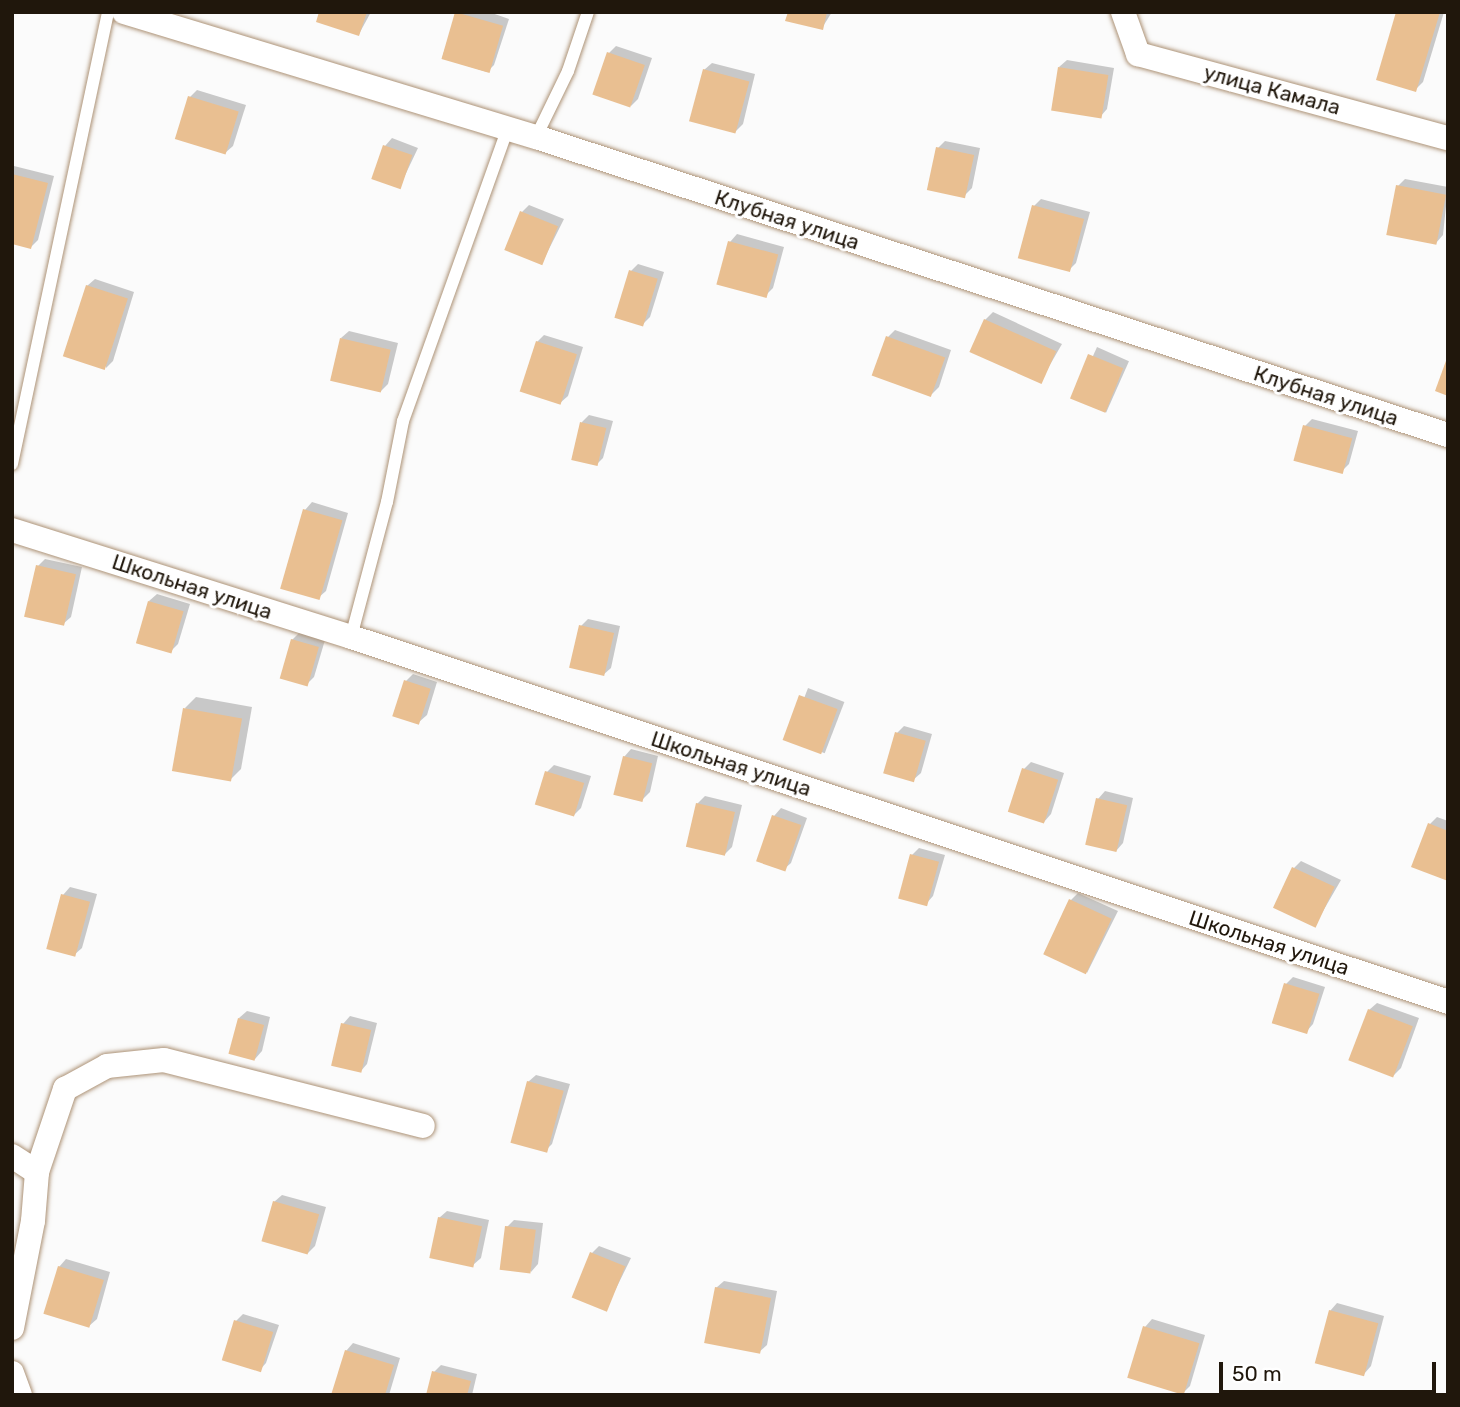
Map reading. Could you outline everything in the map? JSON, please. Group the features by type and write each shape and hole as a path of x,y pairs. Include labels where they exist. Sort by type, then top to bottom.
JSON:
{"street":[{"name":"Клубная улица","path":"124,12 508,128 1448,435"},
{"name":"улица Камала","path":"1124,12 1138,54 1448,138"},
{"name":"Школьная улица","path":"12,530 351,637 1448,1002"},
{"path":"12,1328 33,1221 37,1172 65,1089 107,1066 164,1060 423,1126"},
{"path":"12,1156 37,1172"},
{"path":"12,1373 20,1395"}],"lane":[{"path":"12,464 108,12"},
{"path":"536,137 568,71 588,12"},
{"path":"351,637 387,502 402,421 508,128"}],"building":[{"path":"319,12 367,12 359,36 316,22"},
{"path":"455,12 503,26 490,73 441,59"},
{"path":"788,12 827,12 823,30 785,21"},
{"path":"1396,12 1440,12 1416,92 1376,80"},
{"path":"607,52 645,65 630,108 592,95"},
{"path":"1058,67 1108,75 1101,118 1051,110"},
{"path":"703,69 749,81 735,134 689,121"},
{"path":"188,96 239,111 226,155 175,139"},
{"path":"383,145 412,155 401,189 371,179"},
{"path":"936,147 974,155 965,198 927,190"},
{"path":"12,174 48,183 31,249 12,244"},
{"path":"1396,185 1446,195 1436,245 1386,235"},
{"path":"1032,205 1084,219 1070,272 1018,258"},
{"path":"520,211 558,226 542,265 504,250"},
{"path":"728,241 778,254 767,298 716,284"},
{"path":"629,270 658,279 643,327 614,318"},
{"path":"86,285 128,299 105,370 63,356"},
{"path":"984,319 1056,351 1042,384 969,352"},
{"path":"886,336 945,358 931,397 872,375"},
{"path":"340,338 391,350 381,393 330,381"},
{"path":"536,341 577,354 561,405 520,391"},
{"path":"1088,354 1123,368 1105,413 1070,399"},
{"path":"1448,358 1448,396 1435,391"},
{"path":"580,422 606,428 598,466 571,460"},
{"path":"1303,425 1352,438 1343,474 1293,461"},
{"path":"303,509 342,520 320,600 280,589"},
{"path":"36,565 76,574 64,626 24,617"},
{"path":"148,601 184,611 171,653 136,643"},
{"path":"579,625 614,633 604,676 569,668"},
{"path":"291,639 319,647 308,686 280,678"},
{"path":"404,680 431,689 419,725 392,716"},
{"path":"799,695 838,709 821,754 783,740"},
{"path":"183,708 242,718 231,781 172,771"},
{"path":"895,732 926,741 914,782 883,773"},
{"path":"623,756 652,763 642,802 613,795"},
{"path":"1022,768 1058,780 1044,823 1008,812"},
{"path":"545,771 584,783 574,816 535,804"},
{"path":"1096,798 1127,805 1116,852 1085,845"},
{"path":"696,803 735,812 725,856 686,847"},
{"path":"772,815 801,825 785,871 756,861"},
{"path":"1428,823 1448,831 1448,881 1411,867"},
{"path":"910,854 939,862 927,906 898,898"},
{"path":"1292,867 1335,887 1316,928 1273,908"},
{"path":"61,894 90,902 75,957 46,949"},
{"path":"1069,899 1112,919 1086,974 1043,954"},
{"path":"1284,983 1319,994 1307,1034 1272,1023"},
{"path":"1368,1009 1413,1026 1393,1078 1348,1060"},
{"path":"238,1018 264,1025 255,1061 228,1054"},
{"path":"341,1023 371,1030 361,1073 331,1066"},
{"path":"527,1081 564,1091 547,1153 510,1143"},
{"path":"273,1201 319,1214 308,1255 261,1241"},
{"path":"438,1217 482,1226 473,1267 429,1258"},
{"path":"505,1226 536,1230 530,1273 500,1270"},
{"path":"590,1252 625,1266 607,1312 572,1297"},
{"path":"58,1266 104,1280 89,1328 43,1314"},
{"path":"715,1287 771,1298 760,1354 704,1343"},
{"path":"1329,1310 1378,1323 1364,1376 1315,1363"},
{"path":"234,1320 273,1332 261,1372 222,1360"},
{"path":"1143,1326 1199,1343 1184,1395 1127,1378"},
{"path":"345,1350 394,1365 385,1395 331,1395"},
{"path":"432,1371 471,1381 467,1395 426,1395"}]}
